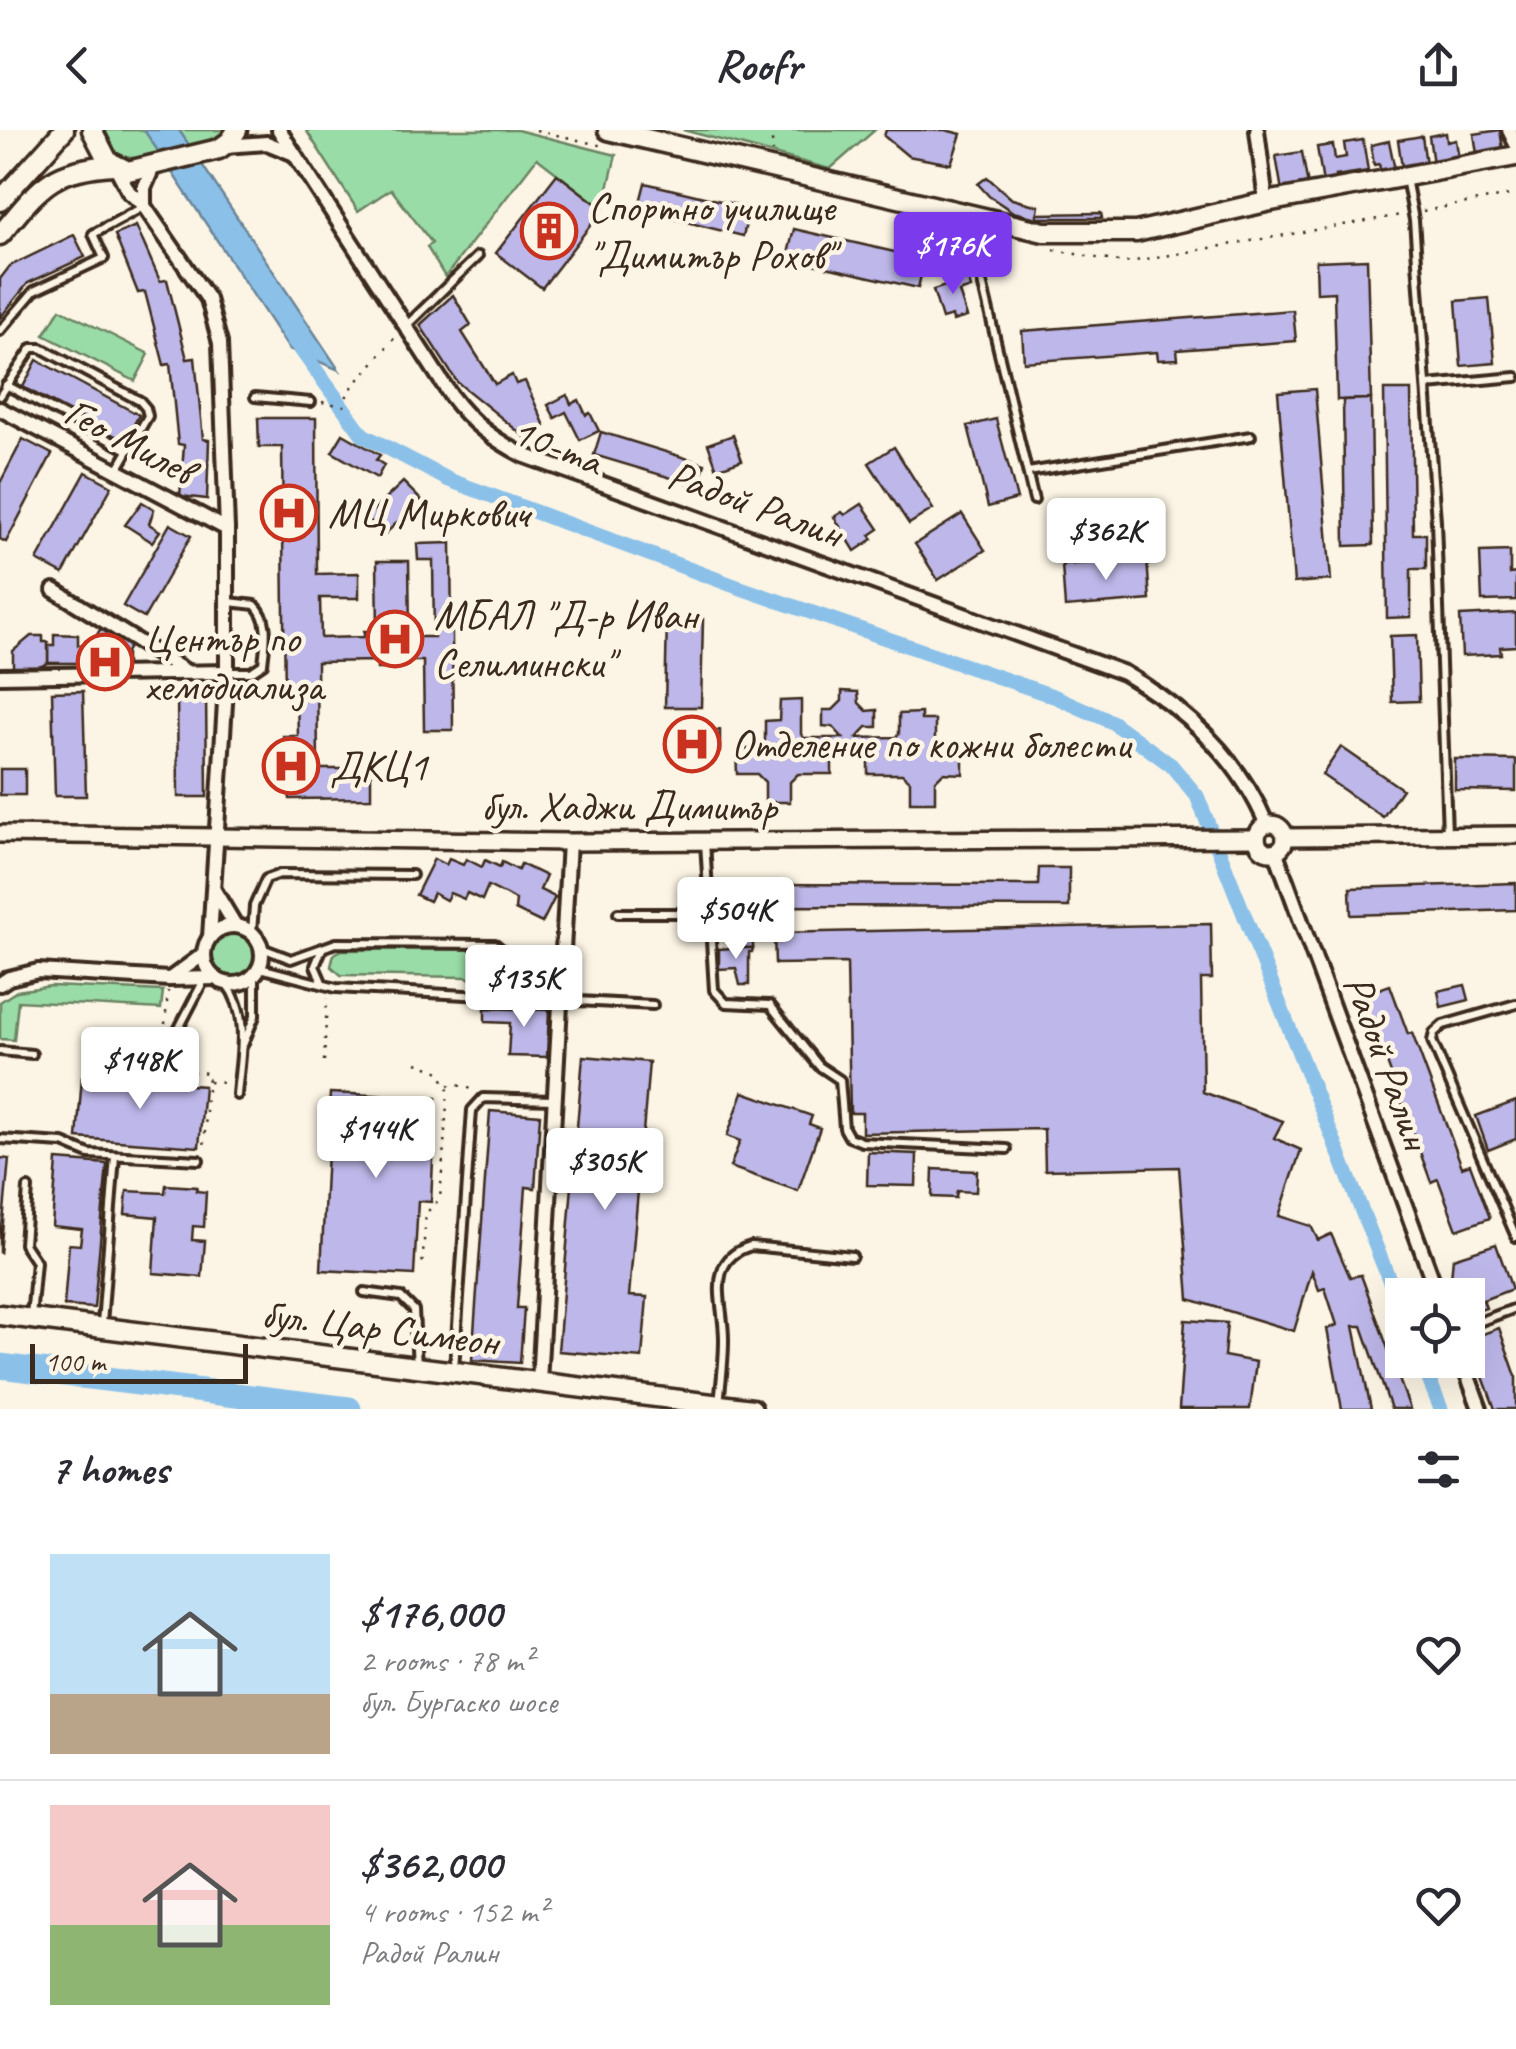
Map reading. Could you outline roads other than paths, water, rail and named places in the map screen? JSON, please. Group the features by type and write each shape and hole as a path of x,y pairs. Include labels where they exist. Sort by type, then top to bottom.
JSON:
{"main road":[{"path":"31,164 51,130"},
{"path":"0,201 64,130"},
{"path":"92,130 98,146 114,166"},
{"path":"0,235 34,195 56,177 75,169 114,166 134,170 202,154 224,146 237,130"},
{"path":"608,130 1044,232 1136,232 1266,202 1516,156"},
{"name":"бул. Цар Симеон","path":"0,1316 752,1409"}],"street":[{"name":"Радой Ралин","path":"279,130 466,416 491,437 523,455 1124,674 1158,693 1212,742 1252,790 1256,833"},
{"path":"1257,130 1266,202"},
{"path":"1509,130 1516,144"},
{"path":"224,146 261,143 283,147 294,154"},
{"path":"114,166 208,300 220,343 228,672 214,890 210,936 204,954 216,980"},
{"path":"144,206 144,188 155,166"},
{"name":"Гео Милев","path":"0,409 227,529"},
{"path":"54,590 189,674"},
{"path":"1,673 228,672"},
{"path":"1280,844 1280,828 1256,833 1262,848 1447,836 1516,836"},
{"name":"бул. Хаджи Димитър","path":"0,834 569,842 1256,833"},
{"path":"539,1383 569,842"},
{"name":"Радой Ралин","path":"1280,844 1432,1278"},
{"path":"214,890 235,925"},
{"path":"0,984 38,971 168,985 216,980 242,983 257,971 262,948 252,932 235,925 210,936"},
{"path":"168,985 204,954"},
{"path":"1469,1378 1480,1409"}],"lane":[{"path":"1406,176 1414,220 1436,521 1447,836"},
{"path":"0,332 34,291 104,258 93,234 144,206"},
{"path":"966,214 1034,500"},
{"path":"406,327 478,256"},
{"path":"0,396 25,354 32,348 41,348 146,408 148,416 116,472"},
{"path":"1427,385 1516,377"},
{"path":"6,386 128,450"},
{"path":"255,397 311,402"},
{"path":"1028,472 1252,436"},
{"path":"226,602 255,605 265,618 266,628 263,664 251,672 228,672"},
{"path":"704,841 716,995 726,1002 770,1006 780,1014 818,1066 840,1080 844,1128 852,1140 1007,1149"},
{"path":"252,932 254,906 266,879 280,874 412,875"},
{"path":"618,913 709,913"},
{"path":"262,948 292,960 336,943 495,944 508,958 508,995"},
{"path":"322,982 314,966 323,948"},
{"path":"240,1050 255,1016 257,971 336,988 653,1005"},
{"path":"176,1064 177,1032 216,980 235,994 242,1016 237,1095"},
{"path":"1516,1004 1443,1025 1432,1041 1516,1237"},
{"path":"0,1052 32,1054"},
{"path":"454,1372 474,1106 487,1098 555,1100"},
{"path":"0,1140 62,1143 89,1154 199,1160"},
{"path":"102,1328 115,1156"},
{"path":"28,1188 24,1244 36,1262 31,1319"},
{"path":"719,1405 725,1337 718,1293 728,1259 738,1250 752,1246 852,1256"},
{"path":"364,1292 401,1297 414,1310 417,1368"},
{"path":"1485,1320 1516,1308"}],"water":[{"path":"144,130 179,130 339,370 289,349"}],"waterway":[{"path":"294,340 363,435 449,480 732,585 1056,697 1112,722 1171,765 1197,796 1388,1278"},
{"path":"0,1366 349,1409"},
{"path":"1428,1378 1441,1409"}],"place":[{"name":"Спортно училище \"Димитър Рохов\"","path":"549,231"},
{"name":"МЦ Миркович","path":"289,513"},
{"name":"МБАЛ \"Д-р Иван Селимински\"","path":"395,639"},
{"name":"Център по хемодиализа","path":"105,662"},
{"name":"Отделение по кожни болести","path":"692,744"},
{"name":"ДКЦ1","path":"291,766"}]}
